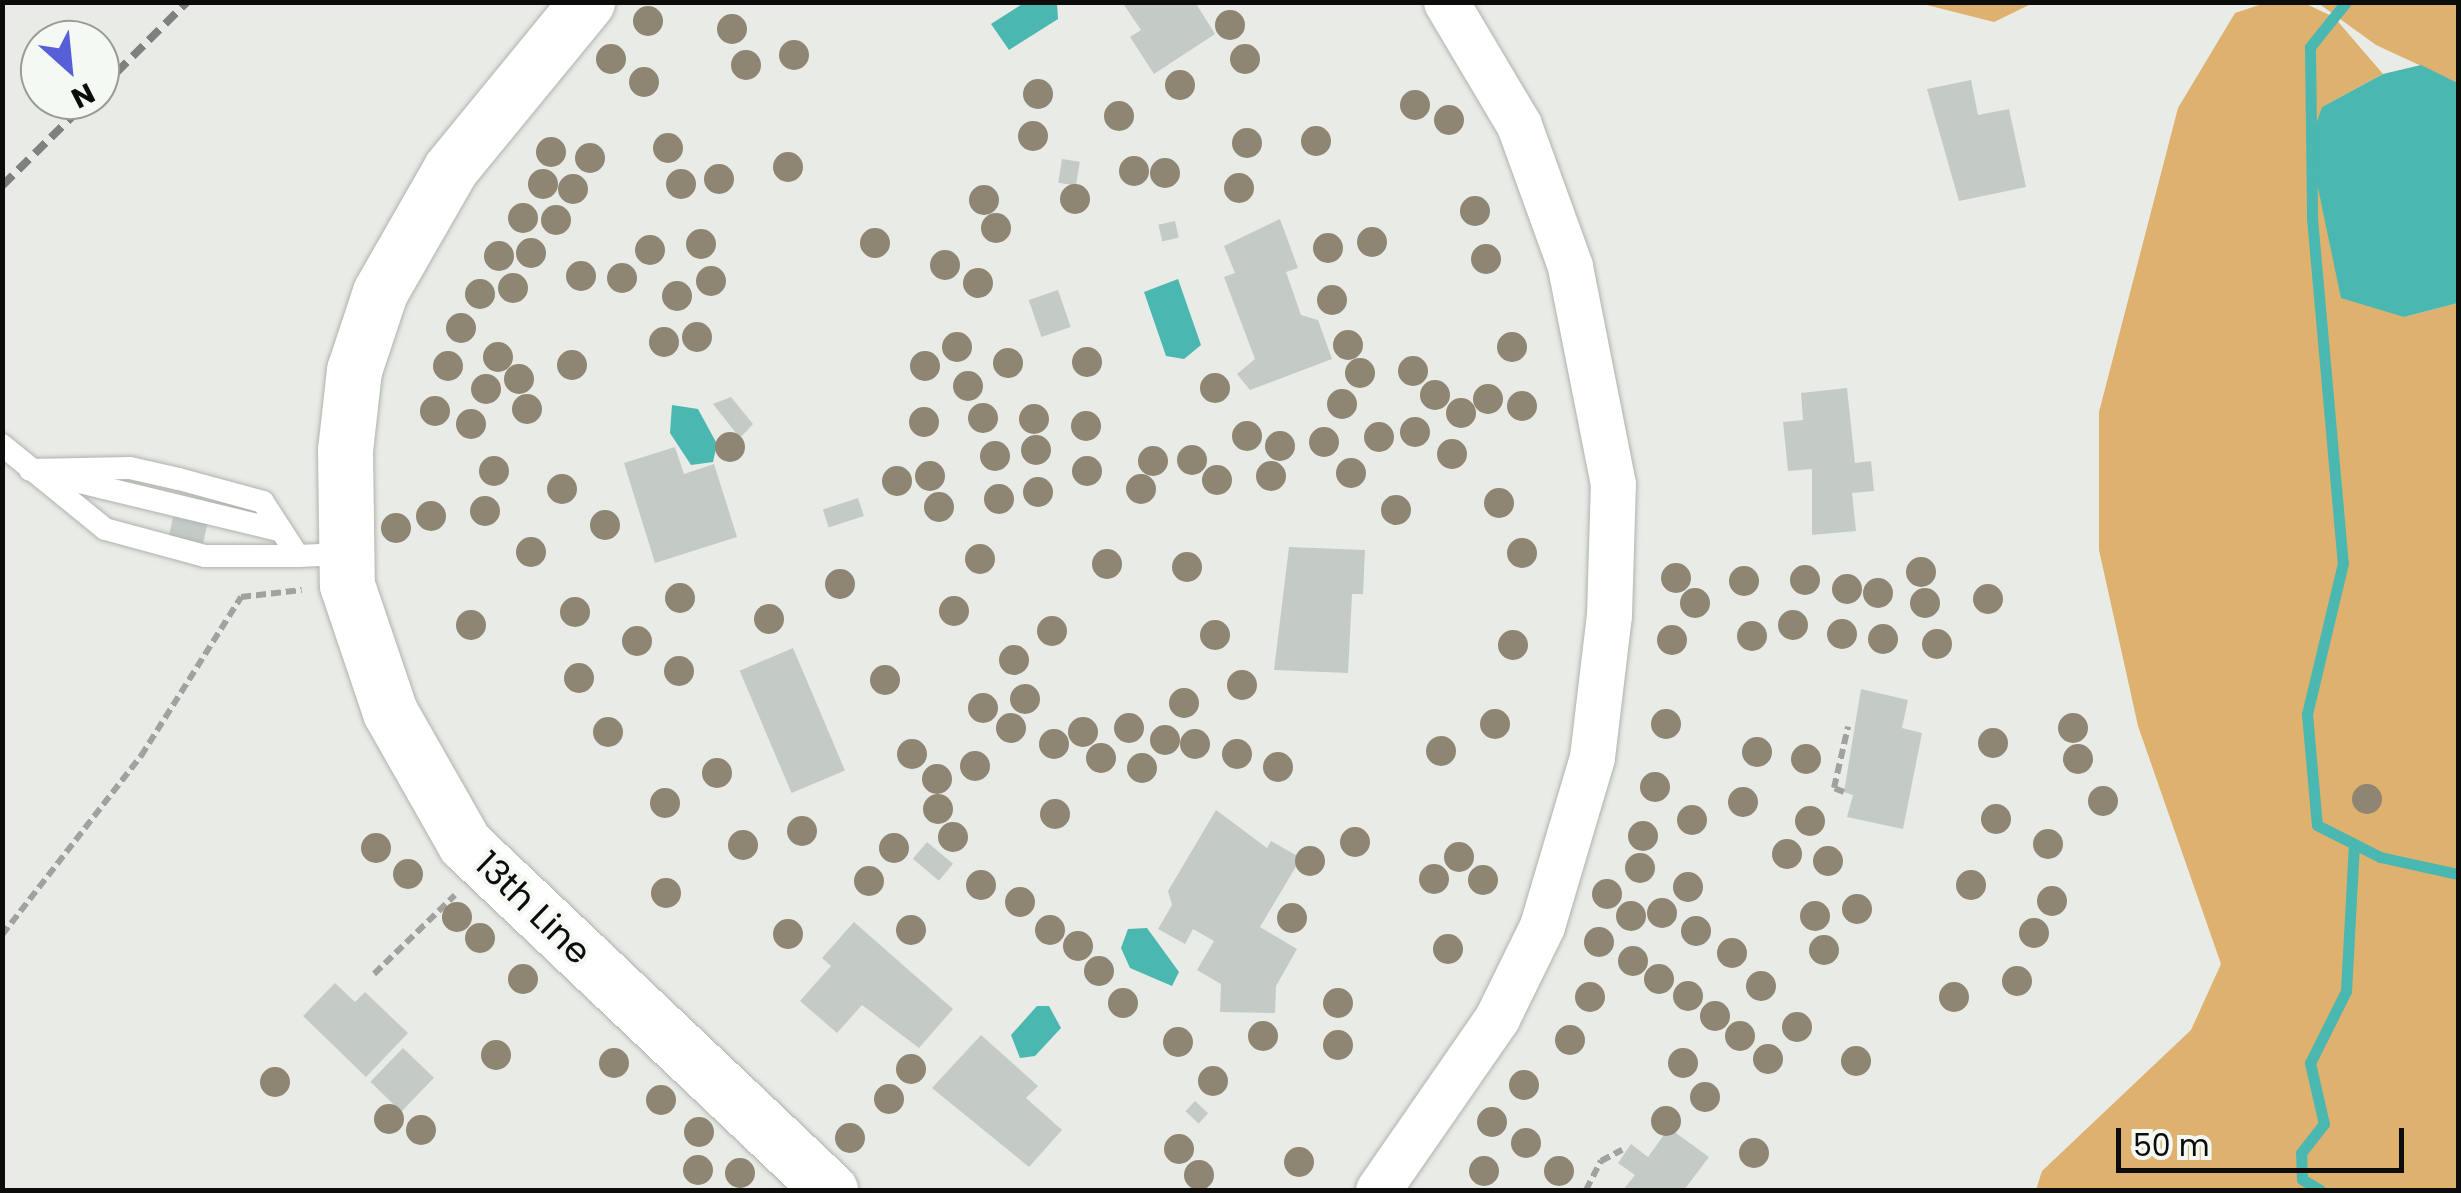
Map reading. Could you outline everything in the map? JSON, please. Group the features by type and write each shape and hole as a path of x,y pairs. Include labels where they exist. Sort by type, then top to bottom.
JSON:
{"main road":[{"path":"330,565 354,370 380,292 451,168 587,2"},
{"name":"13th Line","path":"330,565 390,712 465,844 830,1190"}],"street":[{"path":"1378,1190 1497,1018 1542,926 1588,772 1609,615 1613,484 1570,266 1520,126 1446,2"}],"lane":[{"path":"2,445 104,529 205,556 330,565"},
{"path":"30,470 282,531 330,565"}],"path":[{"path":"2,936 141,756 241,597 330,565"},
{"path":"1844,792 1834,788 1848,727"},
{"path":"374,974 486,864"},
{"path":"1586,1190 1601,1161 1622,1150"}],"shaded area":[{"path":"1919,3 2033,3 1994,22"},
{"path":"2265,3 2304,3 2334,17 2383,74 2322,107 2404,317 2458,303 2458,1190 2036,1190 2042,1171 2191,1030 2221,964 2138,726 2099,550 2099,412 2178,108 2235,13"},
{"path":"2318,3 2458,3 2458,83 2376,45"}],"water":[{"path":"1024,3 1057,3 1058,19 1009,50 991,24"},
{"path":"2421,65 2458,83 2458,303 2404,317 2341,298 2309,145 2322,107 2383,74"},
{"path":"1178,279 1201,345 1184,359 1166,356 1144,292"},
{"path":"672,405 698,409 717,444 713,462 691,465 670,433"},
{"path":"1147,928 1179,972 1172,986 1130,968 1121,948 1128,929"},
{"path":"1037,1006 1049,1006 1061,1028 1035,1056 1020,1058 1011,1035"}],"building":[{"path":"1122,2 1195,2 1215,34 1154,74 1130,37 1141,30"},
{"path":"1971,80 1978,115 2009,109 2026,187 1959,201 1927,89"},
{"path":"1062,159 1080,162 1076,186 1058,183"},
{"path":"1280,219 1298,268 1286,272 1301,315 1318,320 1332,359 1250,390 1237,374 1255,359 1224,277 1235,273 1224,246"},
{"path":"1175,221 1179,238 1162,241 1158,225"},
{"path":"1058,290 1071,327 1041,337 1029,300"},
{"path":"1847,388 1855,463 1871,461 1874,491 1852,493 1856,531 1812,535 1812,469 1788,471 1783,422 1803,420 1801,393"},
{"path":"731,397 753,424 740,438 713,404"},
{"path":"675,447 684,474 714,464 737,537 655,563 624,463"},
{"path":"858,498 864,516 829,528 823,509"},
{"path":"173,517 207,524 202,548 168,540"},
{"path":"1289,547 1365,550 1363,594 1352,594 1348,673 1274,670"},
{"path":"793,648 845,770 792,793 740,671"},
{"path":"1861,689 1908,700 1902,728 1922,733 1903,829 1847,817 1853,795 1844,792"},
{"path":"1216,810 1267,848 1271,841 1301,858 1260,927 1297,949 1276,986 1275,1013 1220,1012 1221,984 1197,970 1214,941 1193,929 1185,944 1158,929 1172,905 1168,891"},
{"path":"927,842 953,864 939,881 913,859"},
{"path":"854,922 953,1009 919,1048 862,1005 837,1033 800,1001 831,966 822,958"},
{"path":"335,983 355,1002 365,992 408,1033 366,1077 303,1016"},
{"path":"981,1035 1038,1086 1026,1098 1062,1130 1029,1167 932,1088"},
{"path":"403,1048 434,1078 401,1112 370,1082"},
{"path":"1195,1101 1208,1113 1199,1124 1185,1111"},
{"path":"1669,1128 1709,1157 1684,1190 1623,1190 1635,1175 1618,1163 1631,1144 1648,1157"}],"waterway":[{"path":"2346,2 2310,47 2312,218 2343,563 2307,714 2317,825 2380,857 2458,874"},
{"path":"2320,1190 2302,1179 2301,1153 2324,1124 2310,1063 2346,991 2354,845"}],"railway":[{"path":"120,69 187,2"},
{"path":"2,186 69,120"}]}
